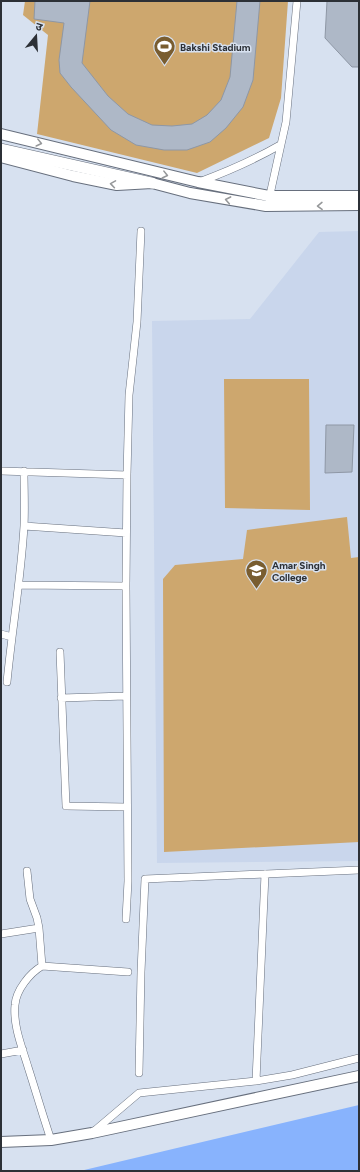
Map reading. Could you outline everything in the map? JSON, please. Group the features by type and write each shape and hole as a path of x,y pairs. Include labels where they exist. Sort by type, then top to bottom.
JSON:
{"main road":[{"path":"1,149 152,183"}],"street":[{"path":"266,206 270,196 286,122 297,1"},
{"path":"1,134 198,182 270,196 359,196"},
{"path":"198,182 236,169 280,145"},
{"path":"1,157 73,176 118,185 152,183 190,193 266,206 359,205"},
{"path":"126,919 128,881 126,474 129,395 137,322 141,231"},
{"path":"1,471 126,474"},
{"path":"8,682 24,526 24,471"},
{"path":"24,526 126,532"},
{"path":"19,585 126,586"},
{"path":"1,634 12,637"},
{"path":"60,652 66,806 127,807"},
{"path":"61,698 126,696"},
{"path":"139,1073 145,880 359,870"},
{"path":"28,871 30,899 39,928 42,966"},
{"path":"256,1081 264,874"},
{"path":"1,934 39,928"},
{"path":"51,1140 17,1032 15,1004 18,995 29,976 42,966 128,972"},
{"path":"1,1054 23,1050"},
{"path":"92,1133 139,1093 256,1081 292,1075 359,1058"},
{"path":"1,1142 51,1140 92,1133 359,1076"}],"shaded area":[{"name":"Bakshi Stadium","path":"25,1 288,1 281,98 269,138 197,173 37,134 48,35 23,15"},
{"name":"Amar Singh College","path":"359,231 359,861 157,863 152,321 250,319 319,232"},
{"path":"224,379 309,379 310,510 225,508"},
{"path":"347,517 351,558 359,557 359,842 164,852 163,579 175,565 243,559 247,530"}],"water":[{"path":"359,1105 359,1171 80,1171"}],"building":[{"path":"35,1 90,1 82,63 108,96 128,114 152,125 172,126 192,124 207,115 221,100 230,77 237,1 260,1 253,80 243,107 226,128 210,142 187,150 164,150 136,145 111,130 60,73 59,60 64,23 34,19"},
{"path":"327,1 359,1 359,67 352,67 325,38"},
{"path":"326,425 354,425 352,472 325,473"}],"place":[{"name":"Bakshi Stadium","path":"164,66"},
{"name":"Amar Singh College","path":"257,590"}]}
